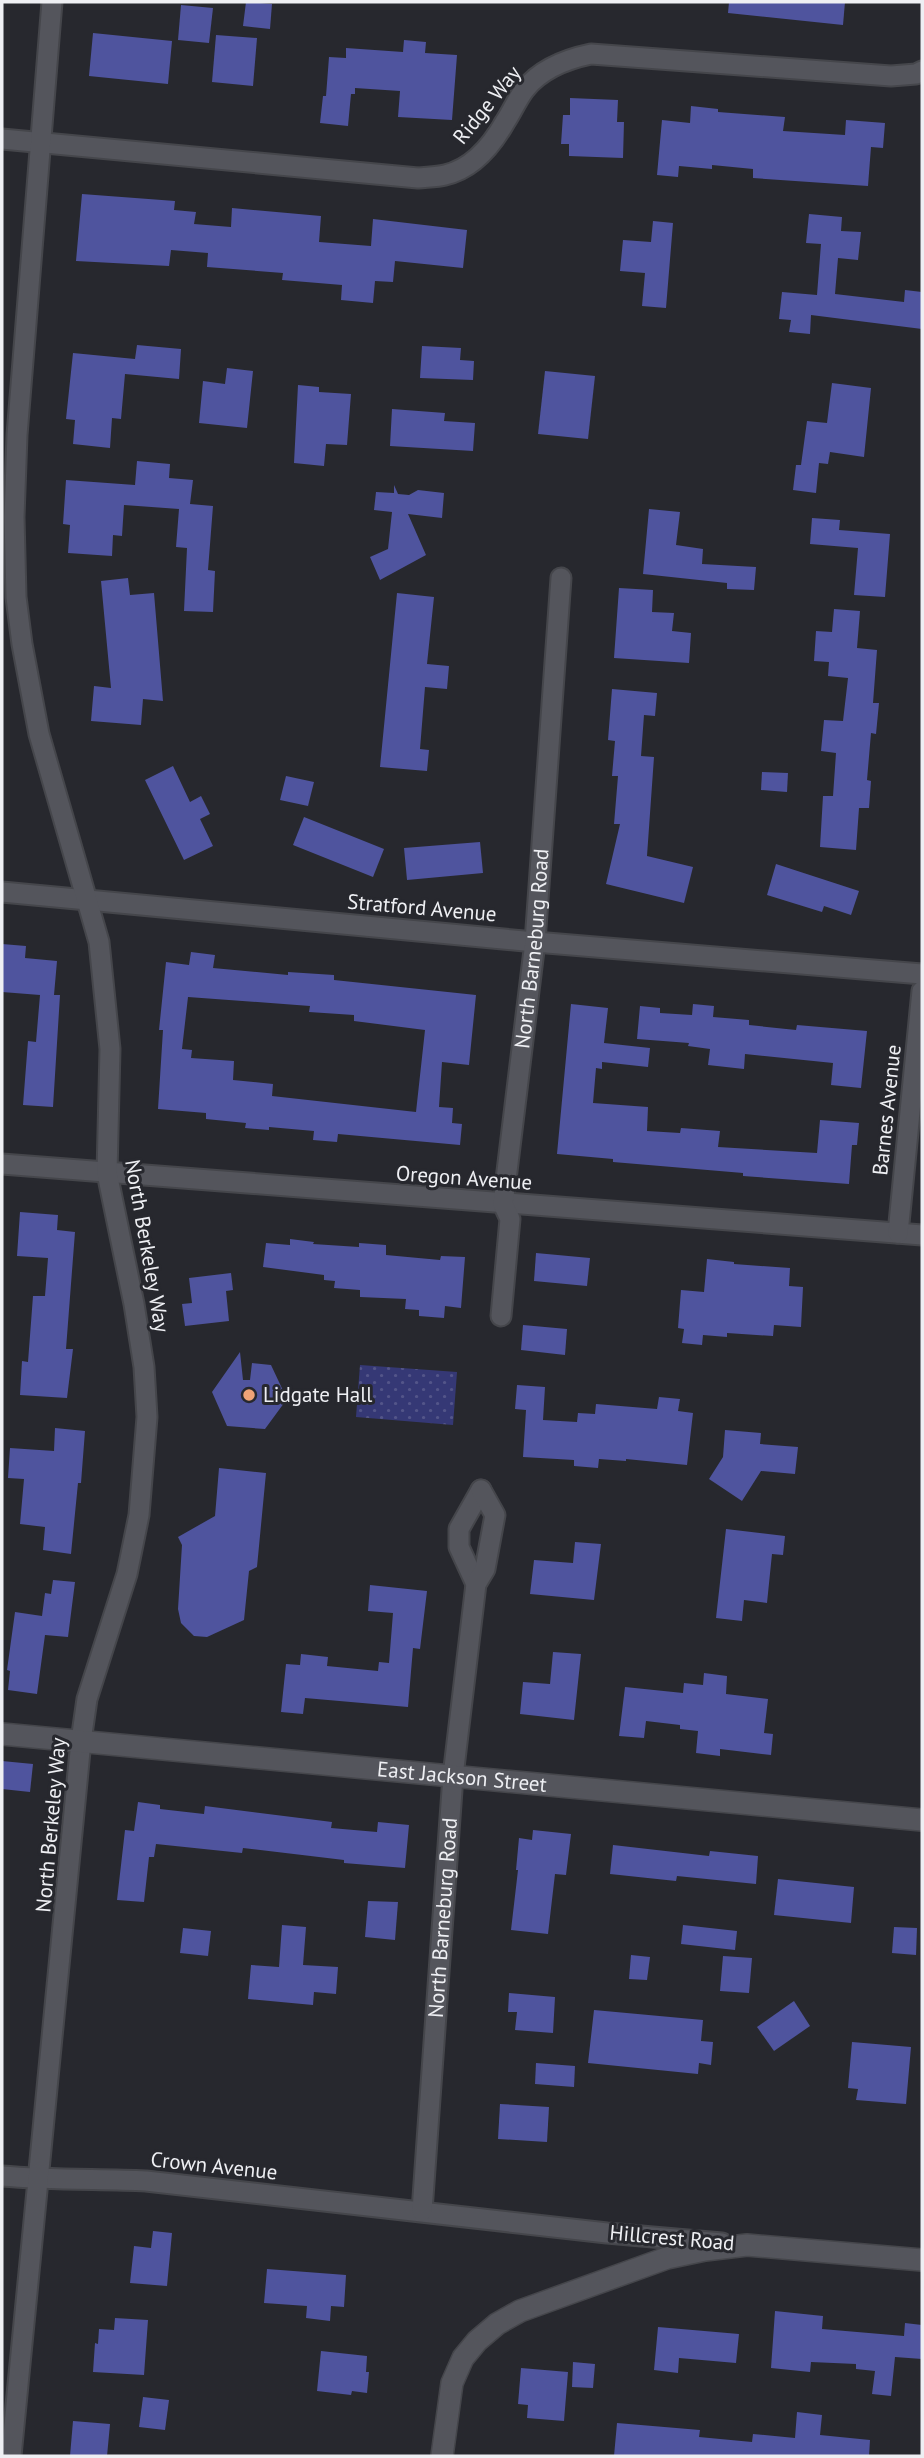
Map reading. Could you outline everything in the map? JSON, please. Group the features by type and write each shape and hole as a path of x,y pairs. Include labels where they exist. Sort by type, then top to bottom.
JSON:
{"street":[{"name":"North Berkeley Way","path":"11,2456 81,1741 87,1699 127,1574 136,1527 147,1417 144,1367 134,1304 107,1173 110,1049 99,942 39,734 22,645 9,596 14,517 9,434 41,143 52,2"},
{"name":"Ridge Way","path":"2,139 418,178 446,175 467,166 484,152 499,134 525,89 537,77 570,58 591,54 891,76 922,71"},
{"name":"North Barneburg Road","path":"501,1316 510,1219 503,1204 535,942 561,578"},
{"name":"Stratford Avenue","path":"2,892 535,942 922,974"},
{"name":"Barnes Avenue","path":"898,1233 922,991"},
{"name":"Oregon Avenue","path":"2,1164 922,1235"},
{"name":"North Barneburg Road","path":"422,2211 453,1776 476,1584"},
{"name":"East Jackson Street","path":"2,1734 922,1820"},
{"name":"Crown Avenue","path":"2,2176 146,2181 422,2211"},
{"name":"Hillcrest Road","path":"422,2211 593,2231 922,2260"},
{"path":"442,2456 452,2383 463,2358 496,2324 520,2311 667,2258 747,2245"}],"shaded area":[{"path":"360,1365 457,1372 453,1425 356,1417"}],"building":[{"path":"246,2 272,4 270,29 243,26"},
{"path":"729,2 845,2 843,25 728,13"},
{"path":"181,5 213,8 209,43 178,40"},
{"path":"93,33 172,41 168,84 89,76"},
{"path":"216,35 257,38 253,86 212,82"},
{"path":"404,40 426,42 425,53 457,55 452,120 398,117 400,91 355,88 355,94 351,94 348,126 320,123 323,96 326,96 329,57 346,58 346,48 403,52"},
{"path":"570,98 618,100 617,122 624,122 623,158 569,156 569,144 561,144 563,115 570,115"},
{"path":"691,106 718,109 718,112 785,117 783,131 845,135 846,120 885,123 883,148 871,147 868,186 753,178 753,169 712,165 712,169 679,166 678,177 657,175 662,120 690,123"},
{"path":"82,194 175,201 174,210 196,212 194,224 231,227 232,208 321,216 319,242 371,246 373,219 467,230 463,268 395,261 393,282 375,281 373,303 341,300 342,285 282,280 283,273 207,267 208,253 171,250 169,266 76,261"},
{"path":"809,214 842,217 841,231 861,232 858,260 838,258 835,294 904,302 905,290 922,292 922,329 811,315 810,334 789,332 791,320 779,319 782,292 817,295 821,244 806,243"},
{"path":"653,221 673,223 666,308 642,306 645,273 620,271 623,240 651,242"},
{"path":"137,345 181,349 179,379 125,374 121,419 112,418 110,448 73,444 75,420 66,419 73,353 135,359"},
{"path":"422,346 461,348 460,360 474,361 473,380 420,378"},
{"path":"227,368 253,371 247,428 199,423 203,381 225,384"},
{"path":"545,371 595,376 588,439 538,434"},
{"path":"832,383 871,388 864,457 830,452 828,464 819,463 816,493 793,490 796,465 801,465 807,421 827,423"},
{"path":"298,385 319,387 319,392 351,394 347,445 326,444 324,466 294,463"},
{"path":"392,409 445,413 444,421 475,423 473,451 390,446"},
{"path":"137,461 170,464 169,478 193,480 190,504 213,506 208,570 215,571 213,612 184,611 187,548 176,547 179,509 124,505 122,536 113,535 112,556 68,553 70,525 63,524 66,480 135,485"},
{"path":"394,485 398,494 409,495 418,490 444,493 442,518 408,514 426,555 380,580 370,557 388,549 392,512 374,510 376,492 394,493"},
{"path":"649,509 680,512 676,545 703,549 702,564 756,567 754,590 727,589 727,583 643,574"},
{"path":"812,518 840,520 839,530 890,534 885,597 854,595 858,548 810,544"},
{"path":"128,578 130,595 154,593 163,701 143,699 141,725 91,721 94,686 111,688 101,581"},
{"path":"619,588 653,590 652,612 674,613 672,631 691,633 689,663 614,658"},
{"path":"397,593 434,597 427,664 449,666 447,689 425,687 420,749 429,750 427,771 380,767"},
{"path":"834,609 860,611 857,648 877,650 873,703 879,703 876,734 871,733 867,780 871,781 869,808 859,808 856,850 820,847 823,796 833,796 836,753 821,751 824,720 843,721 848,678 828,676 829,662 814,661 816,631 832,632"},
{"path":"612,689 657,693 655,716 644,715 641,756 654,757 647,856 693,867 684,903 606,884 620,824 614,824 618,776 612,776 615,741 608,740"},
{"path":"173,766 190,802 201,796 210,814 200,819 213,846 184,860 145,780"},
{"path":"762,772 788,773 787,792 761,790"},
{"path":"286,776 314,782 308,806 280,800"},
{"path":"304,817 384,849 373,877 293,845"},
{"path":"480,842 483,873 407,880 404,848"},
{"path":"776,864 859,891 851,915 824,906 822,912 767,895"},
{"path":"2,944 26,946 25,958 57,961 54,995 60,995 53,1107 23,1105 28,1041 36,1042 40,995 2,992"},
{"path":"191,952 215,955 213,968 288,975 288,972 334,975 334,980 476,995 469,1065 442,1062 439,1107 453,1108 452,1123 462,1124 460,1145 338,1134 337,1142 313,1140 314,1131 245,1128 246,1123 206,1119 206,1113 158,1109 163,1030 159,1030 166,962 189,965","holes":["188,997 310,1006 309,1012 354,1015 354,1021 425,1030 416,1112 272,1096 273,1084 233,1080 234,1061 191,1058 192,1050 182,1049"]},
{"path":"571,1004 608,1008 604,1043 650,1048 648,1067 602,1062 602,1069 596,1068 593,1103 648,1107 647,1131 680,1133 681,1128 720,1131 718,1147 817,1153 820,1120 859,1123 857,1145 852,1145 849,1184 743,1176 743,1173 613,1162 613,1159 557,1154"},
{"path":"693,1004 714,1006 713,1017 749,1020 749,1025 796,1030 797,1025 867,1031 861,1088 831,1085 833,1063 745,1054 744,1069 708,1065 710,1049 688,1046 689,1043 637,1039 640,1006 660,1008 660,1013 692,1015"},
{"path":"20,1212 58,1215 57,1230 75,1232 66,1349 73,1349 67,1398 20,1395 22,1361 28,1362 33,1296 45,1296 48,1258 17,1256"},
{"path":"290,1239 314,1242 313,1244 359,1247 359,1243 386,1245 386,1255 440,1260 441,1256 465,1257 461,1308 445,1306 444,1318 419,1316 419,1310 405,1309 406,1299 360,1297 360,1290 334,1288 335,1281 324,1280 324,1275 263,1267 266,1243 290,1245"},
{"path":"536,1253 590,1258 587,1286 534,1281"},
{"path":"707,1259 790,1268 789,1286 803,1287 801,1327 774,1325 773,1336 727,1333 727,1337 703,1335 702,1345 682,1343 684,1329 678,1328 681,1290 704,1292"},
{"path":"231,1273 233,1290 226,1291 229,1321 185,1326 182,1304 192,1303 189,1278"},
{"path":"523,1325 567,1329 565,1355 521,1350"},
{"name":"Lidgate Hall","path":"240,1352 243,1380 250,1380 252,1363 271,1365 287,1399 265,1429 227,1426 212,1392"},
{"path":"517,1385 545,1387 543,1420 577,1422 578,1413 595,1414 596,1404 657,1409 659,1397 680,1399 678,1411 693,1413 687,1465 599,1459 598,1468 574,1466 574,1460 523,1457 526,1410 515,1409"},
{"path":"55,1428 85,1431 71,1554 43,1550 45,1527 20,1524 24,1479 8,1478 10,1448 54,1451"},
{"path":"725,1430 761,1433 760,1444 798,1447 795,1474 761,1471 742,1501 709,1479 723,1457"},
{"path":"219,1468 266,1473 257,1567 249,1571 244,1620 207,1637 194,1636 181,1623 178,1609 182,1545 178,1537 215,1516"},
{"path":"726,1529 785,1536 783,1555 772,1554 767,1603 744,1600 742,1621 716,1618"},
{"path":"575,1542 601,1544 594,1600 530,1594 534,1560 573,1563"},
{"path":"53,1580 75,1582 68,1637 45,1635 37,1694 8,1690 10,1671 7,1670 15,1612 42,1616 45,1593 51,1594"},
{"path":"370,1585 427,1591 420,1649 413,1648 408,1707 305,1698 303,1714 281,1712 286,1664 300,1665 301,1654 328,1657 327,1666 378,1671 379,1662 389,1663 393,1613 368,1611"},
{"path":"553,1652 581,1654 574,1720 520,1714 523,1682 550,1684"},
{"path":"704,1673 727,1676 726,1694 768,1699 764,1733 773,1734 771,1755 720,1749 720,1756 696,1753 698,1731 680,1729 680,1725 646,1721 644,1738 619,1736 625,1687 683,1693 684,1683 703,1685"},
{"path":"2,1761 33,1764 30,1792 2,1789"},
{"path":"138,1802 160,1805 160,1809 204,1814 205,1806 332,1822 331,1828 377,1832 378,1822 409,1825 405,1868 344,1863 344,1860 243,1848 242,1853 156,1844 154,1857 149,1857 144,1902 117,1900 125,1830 134,1831"},
{"path":"533,1830 571,1834 566,1875 555,1874 548,1934 511,1930 519,1838 532,1840"},
{"path":"613,1845 709,1856 710,1851 758,1856 756,1884 677,1876 676,1881 610,1874"},
{"path":"778,1879 854,1887 851,1923 774,1915"},
{"path":"368,1901 398,1902 395,1940 365,1937"},
{"path":"282,1925 306,1927 303,1965 338,1967 336,1994 314,1992 313,2005 248,1999 251,1965 279,1967"},
{"path":"683,1925 737,1931 735,1950 681,1944"},
{"path":"894,1927 917,1928 916,1955 892,1953"},
{"path":"183,1928 211,1931 208,1956 180,1953"},
{"path":"631,1955 650,1957 647,1980 629,1979"},
{"path":"723,1956 752,1958 749,1993 720,1991"},
{"path":"509,1993 555,1997 553,2033 515,2030 517,2012 508,2012"},
{"path":"794,2001 810,2026 774,2051 757,2027"},
{"path":"594,2010 703,2020 701,2041 713,2042 711,2065 699,2063 698,2074 588,2063"},
{"path":"852,2042 911,2047 906,2104 856,2100 858,2089 848,2088"},
{"path":"536,2063 575,2066 574,2087 535,2084"},
{"path":"500,2104 549,2107 547,2142 498,2139"},
{"path":"153,2231 172,2233 167,2286 130,2283 134,2246 151,2248"},
{"path":"267,2269 346,2275 344,2307 331,2306 330,2321 306,2318 307,2306 264,2303"},
{"path":"775,2311 823,2316 822,2329 904,2336 905,2323 922,2325 922,2359 895,2357 891,2396 872,2394 875,2371 856,2369 856,2364 811,2362 810,2372 771,2368"},
{"path":"115,2318 148,2320 144,2375 93,2372 99,2329 114,2330"},
{"path":"658,2327 739,2334 736,2363 679,2358 678,2373 654,2370"},
{"path":"321,2351 367,2356 367,2393 352,2391 351,2395 317,2391"},
{"path":"573,2362 595,2364 593,2388 572,2387"},
{"path":"521,2368 568,2372 564,2421 527,2418 528,2405 518,2404"},
{"path":"143,2397 169,2400 165,2430 139,2427"},
{"path":"797,2412 822,2415 820,2435 870,2440 869,2456 614,2456 617,2423 700,2430 699,2437 752,2442 753,2434 795,2438"},
{"path":"73,2421 110,2424 107,2456 70,2456"}],"place":[{"name":"Lidgate Hall","path":"249,1395"}]}
